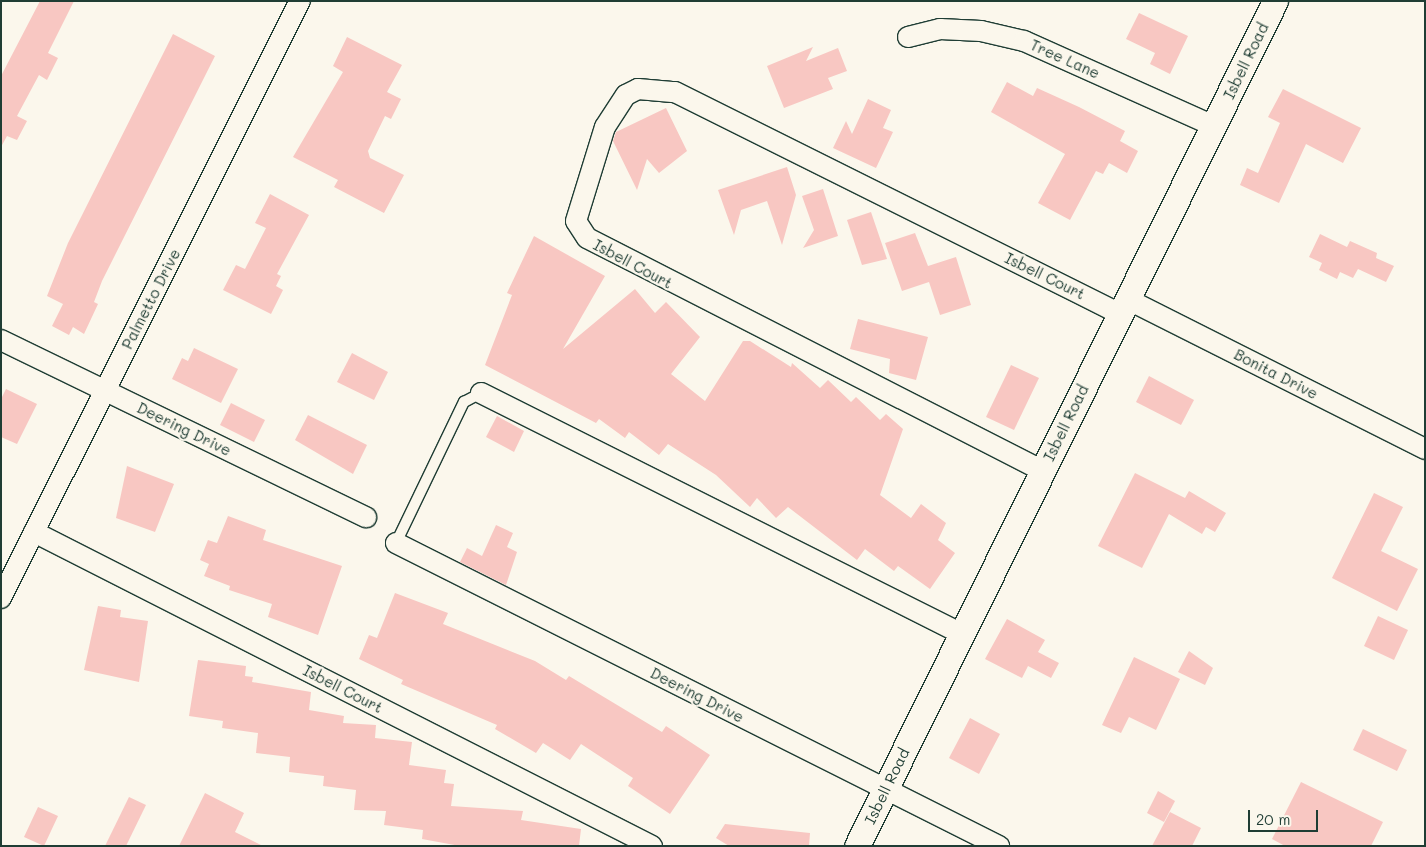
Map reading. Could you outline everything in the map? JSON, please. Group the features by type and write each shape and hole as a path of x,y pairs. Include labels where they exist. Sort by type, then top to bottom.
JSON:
{"street":[{"name":"Palmetto Drive","path":"1,598 300,1"},
{"name":"Isbell Road","path":"857,846 1275,1"},
{"name":"Tree Lane","path":"908,37 940,29 980,31 1024,41 1214,126"},
{"name":"Isbell Court","path":"1042,471 586,238 576,221 605,127 626,94 638,89 675,92 1124,306"},
{"name":"Bonita Drive","path":"1124,306 1425,449"},
{"name":"Deering Drive","path":"1,340 366,517"},
{"path":"481,393 962,634"},
{"name":"Isbell Court","path":"34,532 652,846"},
{"name":"Deering Drive","path":"396,543 999,846"}],"lane":[{"path":"396,543 464,402 481,393"}],"building":[{"path":"40,1 74,1 48,53 58,58 47,80 39,75 17,116 27,121 17,140 7,136 1,147 1,76"},
{"path":"1139,13 1188,36 1170,74 1150,64 1155,53 1126,39"},
{"path":"173,34 215,56 102,281 94,302 98,304 84,334 73,327 69,335 52,326 63,304 47,296 68,243"},
{"path":"347,37 402,65 387,92 401,99 391,119 385,116 368,151 370,158 404,175 384,213 334,187 338,180 293,157 343,72 333,66"},
{"path":"813,47 806,61 838,48 847,71 828,78 833,89 784,108 767,66"},
{"path":"1007,82 1033,96 1037,88 1125,131 1120,141 1138,151 1127,173 1109,163 1103,174 1096,171 1070,220 1038,203 1065,154 991,112"},
{"path":"1283,89 1361,128 1343,163 1306,144 1279,203 1240,185 1247,168 1258,173 1280,123 1268,117"},
{"path":"868,99 891,110 883,128 893,132 876,168 833,148 846,121 852,134"},
{"path":"666,108 687,151 659,173 647,159 637,190 613,141 616,132"},
{"path":"787,167 796,195 782,245 767,201 741,210 734,235 718,190"},
{"path":"823,189 838,236 803,248 814,230 802,196"},
{"path":"270,194 309,215 277,274 281,276 276,286 283,290 271,314 223,290 236,265 245,269 266,228 255,223"},
{"path":"871,212 887,259 862,265 847,220"},
{"path":"915,233 928,266 956,257 971,305 940,315 929,282 902,291 885,243"},
{"path":"1320,234 1347,247 1350,241 1377,253 1376,258 1394,266 1386,282 1358,269 1353,278 1340,272 1337,279 1319,270 1322,263 1309,257"},
{"path":"534,236 605,276 563,349 635,289 655,313 666,302 700,337 671,374 705,401 743,341 750,341 791,367 792,363 820,388 828,380 851,402 856,397 880,420 886,414 903,429 880,495 911,518 921,504 946,523 938,540 955,553 930,589 898,566 894,571 865,549 857,560 788,507 776,518 757,498 750,507 716,475 668,444 659,455 629,432 625,438 599,419 596,423 485,365 512,295 507,293"},
{"path":"858,319 928,337 916,380 889,373 890,359 850,349"},
{"path":"194,348 238,369 221,403 172,379 182,358 188,361"},
{"path":"352,353 388,372 374,400 337,382"},
{"path":"1011,365 1039,378 1014,430 986,417"},
{"path":"1149,376 1194,400 1181,425 1136,402"},
{"path":"6,389 37,404 17,444 1,437 1,399"},
{"path":"231,403 265,420 254,442 220,425"},
{"path":"308,415 367,445 353,474 295,440"},
{"path":"497,416 524,431 514,452 486,437"},
{"path":"127,466 174,484 155,532 116,518"},
{"path":"1135,473 1185,498 1189,491 1226,513 1215,532 1206,527 1202,534 1169,514 1142,568 1098,546"},
{"path":"1374,493 1403,507 1381,551 1418,569 1397,611 1332,578"},
{"path":"228,516 266,530 263,540 342,566 318,635 268,617 272,604 229,590 230,586 204,576 209,564 200,560 208,540 217,543"},
{"path":"496,525 513,533 507,547 517,552 506,585 460,562 467,548 482,556"},
{"path":"395,593 448,613 443,624 535,661 566,680 569,676 662,732 666,726 710,755 670,814 628,786 633,778 581,744 570,760 543,743 536,753 495,729 497,725 401,684 403,680 359,659 369,635 377,638"},
{"path":"98,606 121,610 120,617 148,621 139,682 84,670"},
{"path":"1378,616 1408,630 1394,660 1364,646"},
{"path":"1007,619 1045,640 1038,652 1059,663 1051,678 1028,666 1022,678 985,659"},
{"path":"1189,651 1213,668 1205,685 1178,672"},
{"path":"1134,657 1180,679 1156,730 1129,717 1121,733 1102,725"},
{"path":"198,660 246,666 245,676 253,677 252,682 311,692 309,710 344,716 343,723 376,725 375,738 412,742 409,765 446,770 444,783 454,784 451,806 523,811 521,820 581,829 579,846 460,846 422,839 423,830 384,825 386,811 354,810 356,790 323,786 324,776 289,772 290,757 256,753 258,733 222,728 223,721 189,716"},
{"path":"970,718 1000,734 979,774 949,758"},
{"path":"1363,729 1407,750 1397,771 1353,750"},
{"path":"1301,782 1383,822 1371,846 1285,846 1272,839"},
{"path":"1158,791 1175,801 1164,822 1147,813"},
{"path":"205,793 244,813 235,832 263,846 179,846"},
{"path":"129,797 146,805 126,846 105,846"},
{"path":"38,807 58,816 44,846 24,837"},
{"path":"1170,812 1201,828 1192,846 1152,846"},
{"path":"725,824 810,833 809,846 729,846 716,838"}]}
